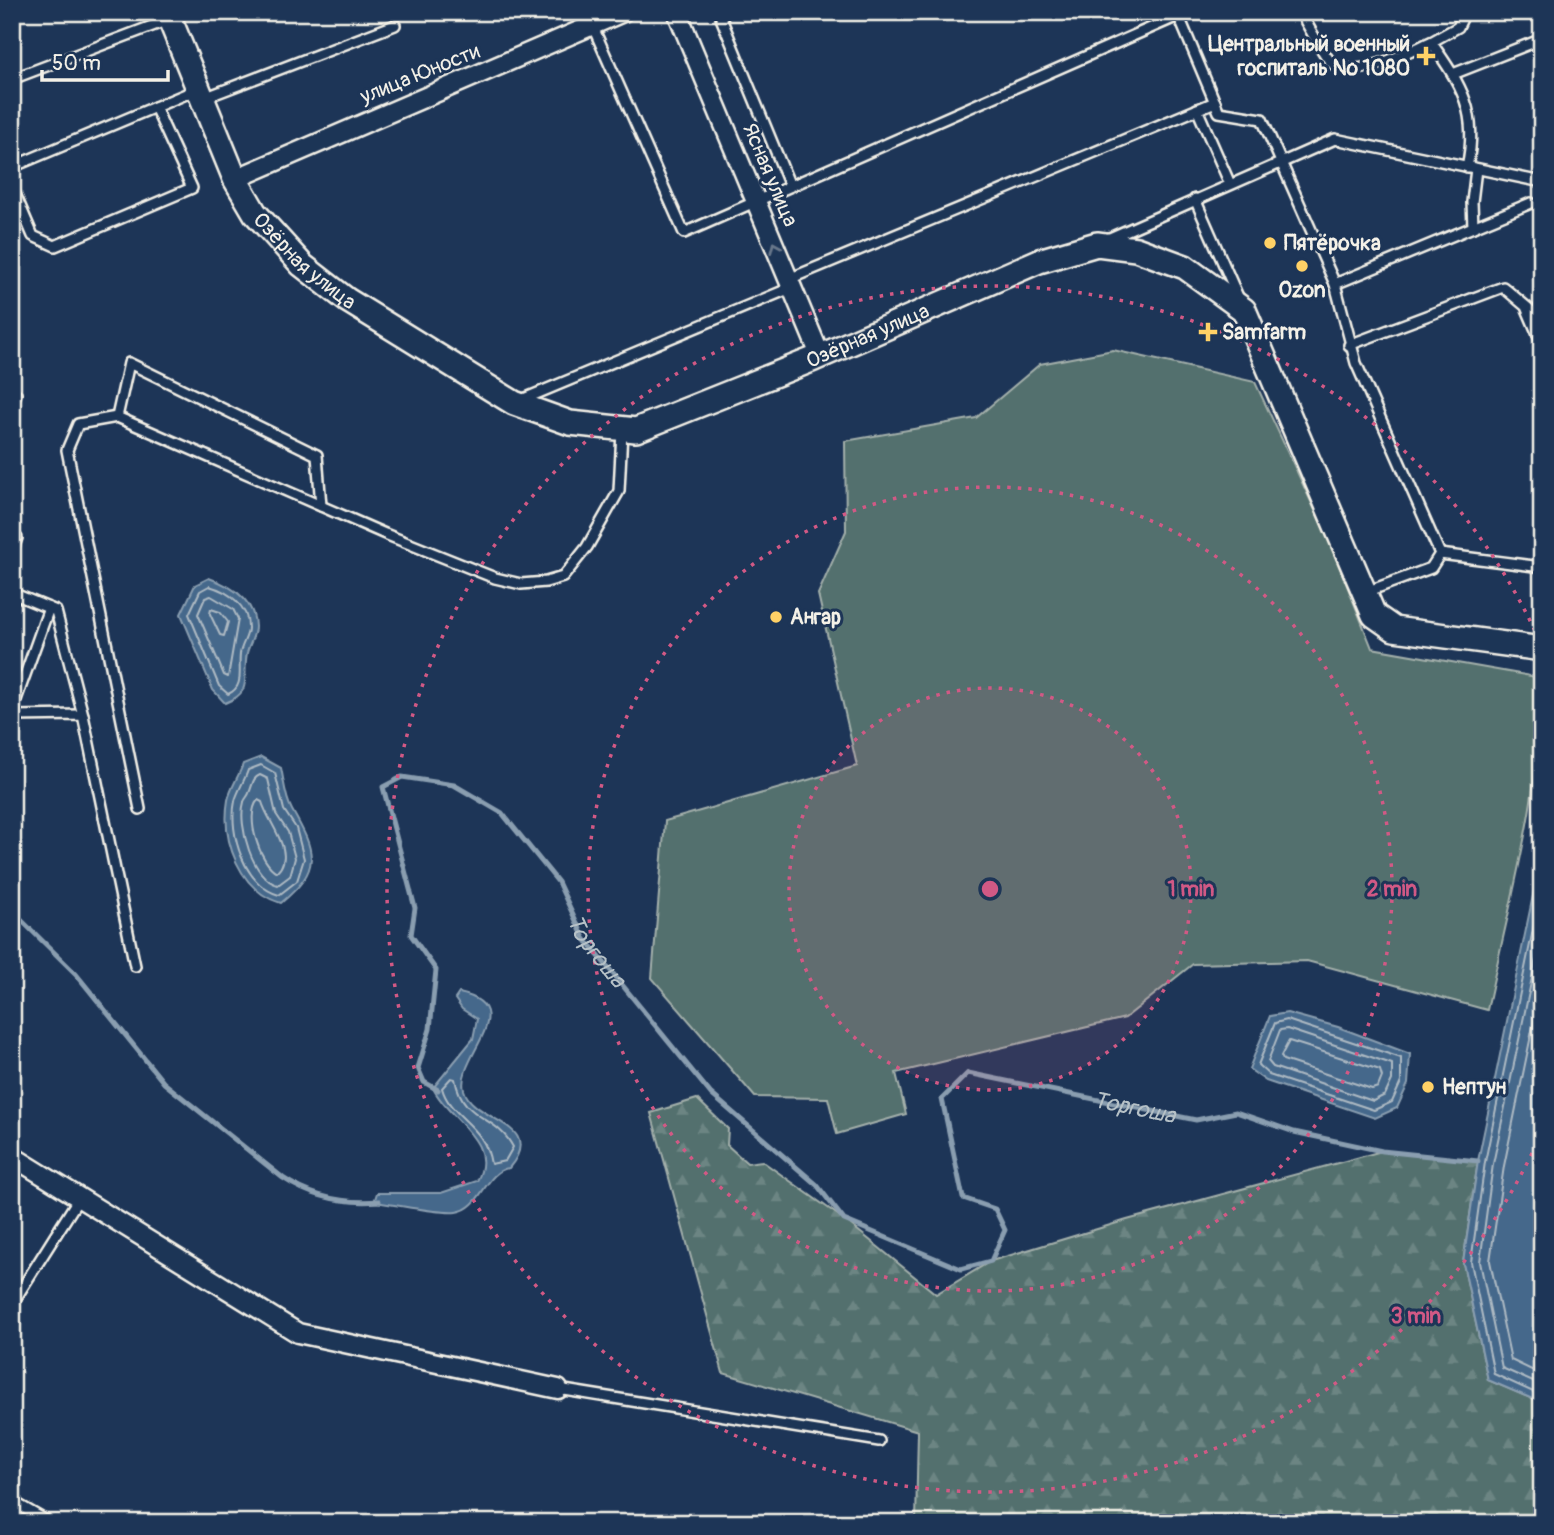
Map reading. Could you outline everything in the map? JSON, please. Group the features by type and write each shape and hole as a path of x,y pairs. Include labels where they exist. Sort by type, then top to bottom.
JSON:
{"street":[{"name":"улица Юности","path":"235,179 623,12"},
{"name":"Ясная улица","path":"677,12 820,355"},
{"name":"Озёрная улица","path":"168,16 235,179 255,213 302,265 347,300 514,403 570,423 636,430 1039,261 1097,244 1136,249 1185,267 1244,310"},
{"path":"1244,310 1374,615 1394,629 1542,649"},
{"path":"12,1156 298,1333 558,1389"}],"lane":[{"path":"1300,12 1329,61 1341,70 1356,70 1431,42 1458,27 1465,12"},
{"path":"593,27 684,233 1177,14 1219,112 1262,119 1335,284 1349,345 1440,554"},
{"path":"12,79 168,16"},
{"path":"721,18 790,186"},
{"path":"12,167 155,107 200,94 395,25"},
{"path":"1453,74 1542,39"},
{"path":"1431,42 1453,74 1473,121 1473,228"},
{"path":"514,403 1214,102"},
{"path":"12,187 33,236 55,246 192,188 155,107"},
{"path":"1197,109 1230,184"},
{"path":"1097,244 1335,139 1542,182"},
{"path":"1195,199 1244,310"},
{"path":"1335,284 1531,203"},
{"path":"1349,345 1503,287 1535,314 1542,312"},
{"path":"1526,308 1542,344"},
{"path":"117,417 130,363 317,455 321,506"},
{"path":"140,809 67,450 78,424 117,417 495,578 521,584 563,577 587,547 619,491 622,429"},
{"path":"12,552 17,538"},
{"path":"1363,593 1431,568 1440,554"},
{"path":"1440,554 1542,566"},
{"path":"12,593 56,611 83,715 135,966"},
{"path":"16,700 50,608"},
{"path":"12,716 83,715"},
{"path":"12,1304 15,1293 79,1198"},
{"path":"558,1389 879,1441"},
{"path":"12,1501 50,1523"}],"green space":[{"path":"1113,350 1255,382 1328,538 1372,648 1542,678 1541,720 1531,804 1487,1010 1307,961 1193,964 1125,1018 896,1073 906,1114 837,1134 828,1098 755,1097 652,978 665,821 857,766 818,594 846,531 845,441 976,418 1040,364"},
{"path":"697,1099 728,1129 727,1145 747,1163 762,1161 845,1220 936,1294 991,1261 1127,1220 1382,1151 1478,1161 1463,1263 1488,1380 1542,1403 1542,1523 916,1523 918,1431 723,1373 651,1113"}],"water":[{"path":"209,578 241,595 254,617 255,630 247,653 243,689 234,699 225,703 213,690 181,614 195,585"},
{"path":"261,757 281,768 288,800 310,849 309,870 294,891 281,903 254,888 244,876 236,862 228,832 228,800 243,764"},
{"path":"1542,852 1542,1403 1488,1380 1463,1263 1478,1161"},
{"path":"459,993 478,1000 486,1010 487,1021 464,1077 464,1090 470,1101 514,1132 519,1141 518,1153 509,1168 494,1176 478,1198 465,1209 438,1212 374,1202 377,1193 441,1193 477,1181 482,1167 482,1154 477,1142 440,1100 433,1088 473,1039 477,1019 462,1009 455,999"},
{"path":"1287,1013 1338,1027 1410,1054 1408,1084 1397,1108 1375,1118 1266,1081 1249,1069 1270,1016"}],"waterway":[{"name":"Торгоша","path":"438,1090 424,1082 418,1068 430,1029 436,970 411,935 415,908 383,787 402,777 454,785 502,813 558,882 584,938 711,1094 817,1185 844,1220 961,1269 991,1261 1005,1230 995,1209 963,1198 942,1099 968,1073 1196,1120 1236,1112 1294,1132 1382,1151 1478,1161"},
{"name":"Торгоша","path":"12,911 76,974 164,1083 283,1178 329,1198 379,1201"}],"place":[{"name":"Центральный военный госпиталь № 1080","path":"1426,56"},
{"name":"Пятёрочка","path":"1270,243"},
{"name":"Ozon","path":"1302,266"},
{"name":"Samfarm","path":"1208,332"},
{"name":"Ангар","path":"776,617"},
{"name":"Нептун","path":"1428,1087"}]}
